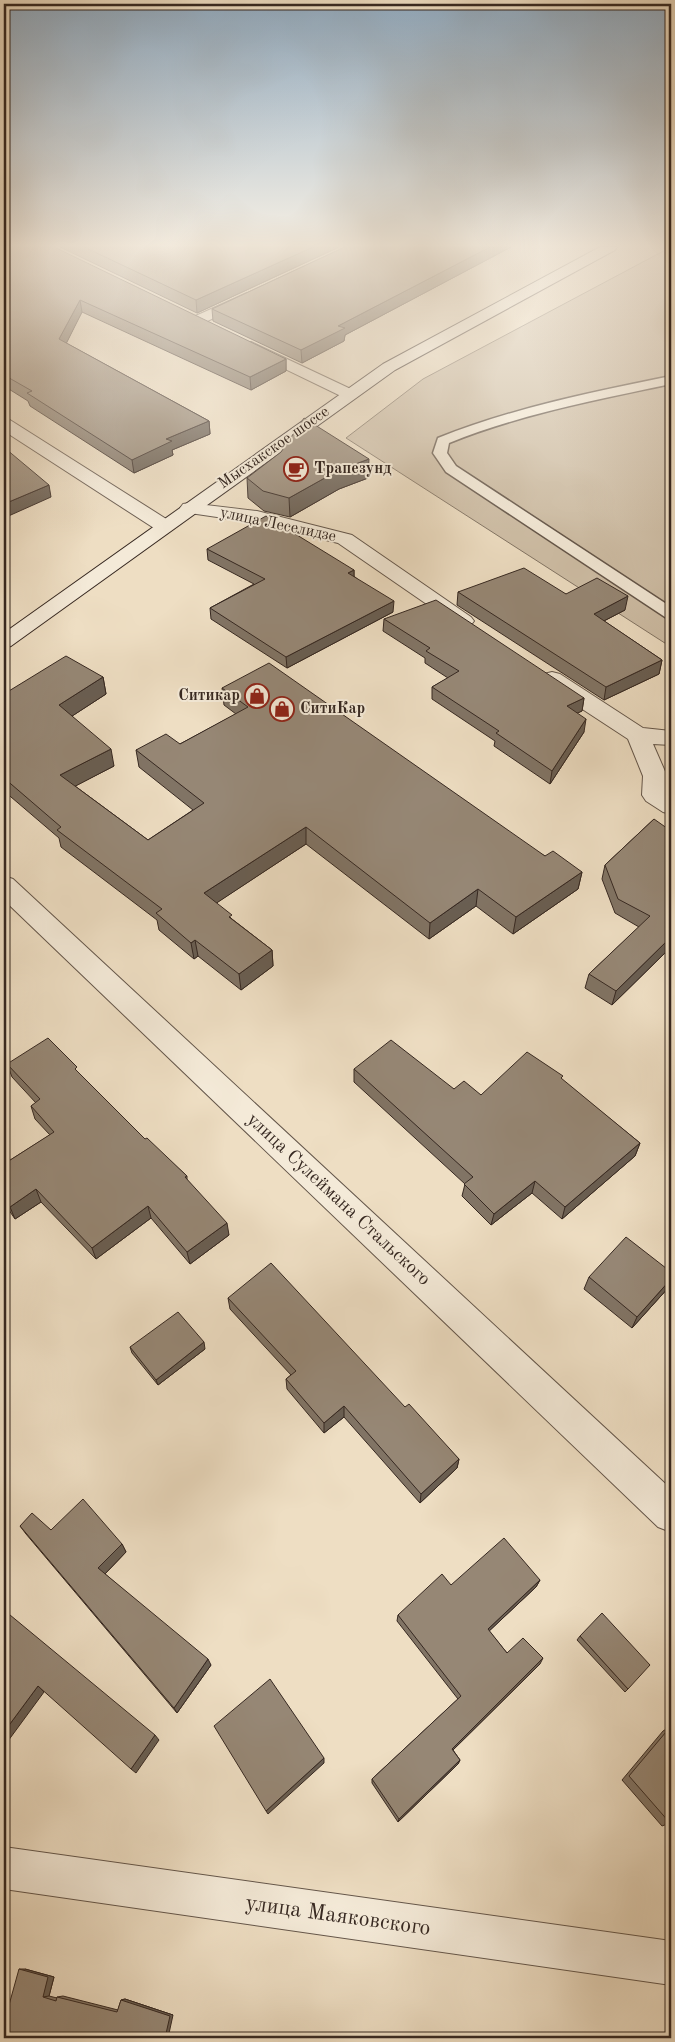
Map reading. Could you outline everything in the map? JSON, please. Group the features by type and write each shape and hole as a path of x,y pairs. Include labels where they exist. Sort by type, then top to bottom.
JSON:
{"street":[{"path":"242,342 349,394"},
{"name":"Мысхакское шоссе","path":"4,642 349,394 389,367 435,342"},
{"path":"4,424 164,526"},
{"name":"улица Леселидзе","path":"189,508 256,517 345,539 402,580 483,633"},
{"path":"540,671 638,735 671,738"},
{"path":"638,735 655,776 654,795 671,806"},
{"name":"улица Сулеймана Стальского","path":"4,885 671,1514"},
{"name":"улица Маяковского","path":"4,1868 671,1963"}],"lane":[{"path":"671,380 563,403 472,428 443,440 440,453 451,468 671,614"}],"shaded area":[{"path":"492,342 671,342 671,647 346,438 423,379"}],"building":[{"path":"4,342 65,342 209,421 166,439 172,441 132,460 27,393 32,391 4,375"},
{"path":"173,342 251,342 286,359 250,377"},
{"path":"284,342 316,342 301,350"},
{"path":"304,418 369,459 339,470 289,498 263,491 247,478 281,452"},
{"path":"4,448 6,449 49,485 4,504"},
{"path":"266,516 354,570 348,573 394,601 286,657 210,608 265,579 207,549"},
{"path":"524,568 566,594 597,578 628,596 594,614 662,660 606,687 458,592"},
{"path":"436,600 584,698 567,706 586,719 552,771 496,733 499,731 432,687 459,671 426,651 430,648 384,619"},
{"path":"66,656 103,677 59,705 111,749 60,775 148,840 204,803 136,750 166,734 180,744 248,707 222,688 269,663 545,856 553,851 582,872 516,917 478,889 430,923 306,827 204,893 232,915 229,917 272,950 239,974 195,940 191,943 156,913 162,909 57,830 61,827 4,778 4,694"},
{"path":"654,819 671,831 671,937 616,991 589,974 650,916 618,899 605,865"},
{"path":"48,1038 77,1067 75,1069 145,1139 147,1138 187,1176 185,1177 227,1223 187,1252 148,1206 92,1248 36,1189 10,1207 4,1198 4,1164 54,1132 31,1106 40,1099 7,1064"},
{"path":"391,1040 454,1089 464,1081 481,1095 527,1052 563,1076 561,1078 640,1143 565,1207 535,1181 494,1214 464,1184 473,1177 354,1069"},
{"path":"626,1237 671,1272 671,1279 637,1317 589,1277"},
{"path":"271,1263 405,1407 409,1404 459,1459 421,1494 344,1406 324,1423 286,1379 296,1371 228,1298"},
{"path":"178,1312 204,1342 156,1380 130,1347"},
{"path":"83,1499 122,1544 98,1568 208,1659 174,1708 20,1526 32,1513 51,1530"},
{"path":"504,1538 540,1580 488,1629 507,1653 523,1638 543,1658 452,1749 460,1760 399,1819 372,1779 461,1696 398,1615 442,1574 451,1585"},
{"path":"4,1610 155,1735 131,1769 38,1686 4,1732"},
{"path":"602,1613 650,1665 628,1689 580,1636"},
{"path":"270,1679 324,1758 266,1811 214,1726"},
{"path":"671,1726 671,1821 670,1823 629,1776"},
{"path":"19,1969 48,1977 43,1997 56,2001 57,1997 117,2012 121,2000 170,2016 165,2038 4,2038 4,2023"}],"place":[{"name":"Трапезунд","path":"296,469"},
{"name":"Ситикар","path":"257,696"},
{"name":"СитиКар","path":"282,709"}]}
